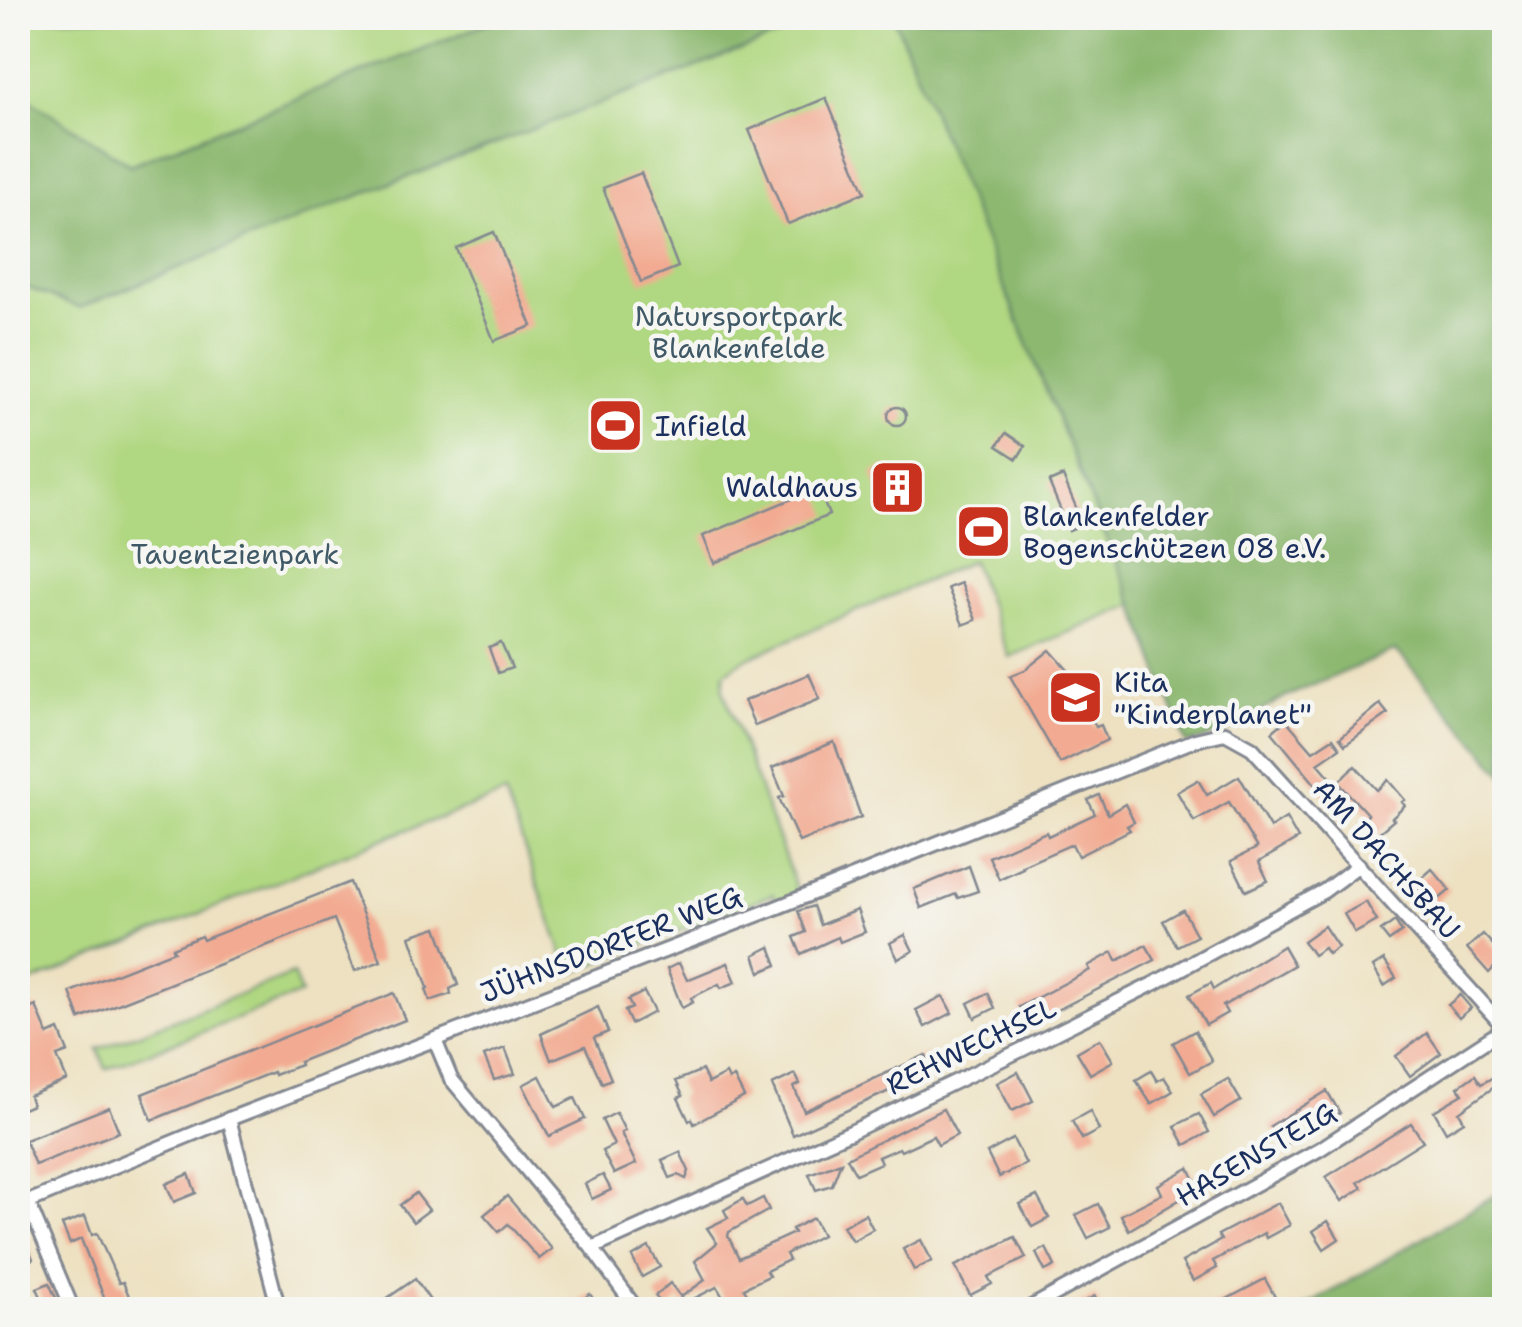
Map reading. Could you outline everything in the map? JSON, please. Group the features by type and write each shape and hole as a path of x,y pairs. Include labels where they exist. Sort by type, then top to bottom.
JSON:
{"street":[{"name":"AM DACHSBAU","path":"1225,733 1252,748 1504,1028"},
{"name":"JÜHNSDORFER WEG","path":"23,1204 1195,740 1225,733"},
{"name":"REHWECHSEL","path":"592,1248 1019,1052 1290,910 1360,865"},
{"name":"HASENSTEIG","path":"1026,1310 1320,1149 1504,1028"},
{"path":"435,1040 451,1078 592,1248 636,1310"},
{"path":"229,1120 279,1310"},
{"path":"23,1204 74,1310"}],"green space":[{"path":"18,18 500,18 129,165 18,92"},
{"path":"500,18 825,18 326,208 79,308 18,284 18,92 130,165"},
{"path":"825,18 894,18 1134,605 1009,657 972,561 743,660 725,673 723,689 800,898 778,907 773,894 570,974 505,794 382,839 18,988 18,284 80,308 326,208"},
{"path":"894,18 1504,18 1504,775 1396,650 1283,698 1225,733 1186,744 1134,605"},
{"path":"293,974 301,994 106,1069 98,1049"},
{"path":"1504,1190 1504,1309 1302,1309"}],"building":[{"path":"826,98 865,192 788,224 749,130"},
{"path":"641,173 678,267 641,282 603,188"},
{"path":"494,232 532,326 494,341 456,248"},
{"path":"897,407 904,409 904,423 897,425 890,423 888,416 890,409"},
{"path":"1006,433 1025,446 1017,459 997,446"},
{"name":"Waldhaus","path":"888,466 895,483 911,476 918,492 885,506 872,473"},
{"path":"1063,476 1083,524 1069,530 1049,482"},
{"path":"818,488 829,515 714,563 703,536"},
{"path":"961,583 976,620 963,625 948,588"},
{"path":"501,643 512,668 498,673 489,648"},
{"path":"1050,650 1075,678 1065,684 1081,712 1087,709 1096,727 1101,725 1107,740 1060,763 1010,676 1025,670"},
{"path":"809,674 820,699 755,726 744,701"},
{"path":"1380,704 1388,714 1345,745 1340,738"},
{"path":"1286,720 1313,751 1333,738 1340,748 1318,763 1341,790 1329,801 1272,732"},
{"path":"834,742 861,817 799,842 779,798 784,796 772,768"},
{"path":"1355,766 1377,790 1388,780 1405,800 1394,820 1375,836 1362,821 1368,815 1338,782"},
{"path":"1239,776 1270,828 1286,818 1298,839 1259,862 1268,881 1246,891 1231,861 1257,848 1229,802 1194,821 1177,792 1198,780 1207,795"},
{"path":"1099,795 1108,814 1125,804 1134,822 1127,826 1130,830 1078,856 1072,844 999,879 989,857 1095,814 1088,800"},
{"path":"969,866 978,891 958,898 956,894 921,908 914,889"},
{"path":"1432,869 1450,890 1432,905 1415,884"},
{"path":"350,882 381,961 355,971 334,919 80,1019 70,992 174,951 172,948 201,936 203,940"},
{"path":"1366,902 1377,921 1355,933 1344,914"},
{"path":"813,906 820,925 857,910 865,932 840,942 838,937 801,954 794,937 806,932 798,911"},
{"path":"1183,910 1197,936 1177,946 1163,921"},
{"path":"1395,921 1402,932 1389,941 1381,931"},
{"path":"1324,926 1338,947 1328,954 1324,948 1313,955 1303,941"},
{"path":"437,927 458,985 450,989 451,994 430,1001 410,936"},
{"path":"1483,934 1504,957 1489,973 1467,948"},
{"path":"905,935 913,951 898,959 890,943"},
{"path":"1146,945 1155,960 1028,1025 1019,1007 1090,970 1088,966 1113,952 1117,961"},
{"path":"1283,946 1294,965 1223,1006 1227,1013 1206,1025 1189,995 1211,983 1214,989"},
{"path":"770,947 777,965 760,972 754,955"},
{"path":"1384,960 1396,978 1384,986 1373,967"},
{"path":"679,963 687,980 728,963 736,982 721,988 719,984 691,998 693,1002 682,1008 667,969"},
{"path":"644,992 654,1012 631,1024 625,1011 632,1008 628,1000"},
{"path":"394,993 405,1020 299,1062 300,1065 152,1120 142,1094"},
{"path":"988,993 995,1008 975,1018 968,1003"},
{"path":"1460,995 1471,1008 1459,1018 1448,1005"},
{"path":"943,996 952,1013 925,1027 916,1010"},
{"path":"36,1006 48,1035 59,1030 68,1052 57,1056 67,1080 29,1096 32,1105 18,1111 18,1014"},
{"path":"598,1007 608,1032 594,1038 611,1079 602,1083 585,1046 551,1060 541,1034"},
{"path":"1195,1031 1212,1061 1190,1073 1173,1043"},
{"path":"1427,1033 1441,1053 1410,1076 1396,1056"},
{"path":"1100,1039 1113,1061 1090,1074 1077,1052"},
{"path":"505,1048 515,1074 494,1080 484,1056"},
{"path":"926,1055 933,1071 793,1135 772,1085 795,1074 800,1084 794,1087 804,1111"},
{"path":"702,1070 708,1083 726,1074 729,1080 734,1077 744,1097 694,1124 678,1098 683,1096 676,1081"},
{"path":"1151,1071 1157,1081 1164,1077 1173,1091 1151,1104 1136,1080"},
{"path":"1018,1072 1033,1101 1012,1111 997,1083"},
{"path":"1475,1075 1481,1084 1492,1078 1497,1085 1459,1112 1464,1121 1446,1132 1434,1111 1463,1094 1458,1087"},
{"path":"540,1076 556,1107 575,1098 585,1119 549,1136 523,1085"},
{"path":"1228,1079 1241,1101 1214,1117 1201,1094"},
{"path":"1327,1091 1340,1113 1317,1128 1315,1124 1284,1146 1270,1126"},
{"path":"109,1107 119,1132 35,1165 25,1140"},
{"path":"943,1109 957,1135 938,1145 933,1136 901,1151 899,1148 878,1157 881,1163 856,1174 847,1158"},
{"path":"1090,1111 1099,1130 1082,1139 1072,1121"},
{"path":"616,1113 636,1164 614,1174 602,1151 614,1145 602,1120"},
{"path":"1199,1114 1209,1132 1185,1145 1175,1126"},
{"path":"1411,1123 1423,1141 1358,1182 1362,1188 1342,1201 1326,1177"},
{"path":"1013,1139 1026,1164 999,1177 987,1153"},
{"path":"680,1152 689,1171 686,1179 678,1175 670,1178 662,1160"},
{"path":"841,1162 832,1185 816,1190 809,1174"},
{"path":"1189,1168 1199,1188 1129,1230 1121,1215 1162,1194 1158,1185"},
{"path":"189,1174 196,1193 174,1202 166,1184"},
{"path":"603,1175 611,1190 592,1199 585,1184"},
{"path":"416,1193 429,1210 413,1222 400,1205"},
{"path":"507,1196 552,1249 539,1259 508,1224 499,1232 484,1215"},
{"path":"1037,1196 1049,1218 1032,1227 1020,1204"},
{"path":"763,1198 769,1210 729,1232 739,1258 794,1233 792,1229 813,1218 822,1235 786,1254 789,1260 766,1271 769,1276 744,1288 756,1310 730,1310 717,1287 683,1304 680,1299 667,1310 655,1296 670,1283 681,1297 705,1280 695,1261 717,1243 707,1228 728,1218 724,1210 743,1199 747,1206"},
{"path":"1278,1203 1290,1225 1266,1238 1264,1233 1213,1261 1217,1268 1193,1281 1182,1262 1221,1240 1218,1235"},
{"path":"1098,1204 1110,1227 1088,1238 1076,1215"},
{"path":"865,1214 873,1229 852,1241 843,1226"},
{"path":"85,1216 135,1310 109,1310 81,1239 70,1244 62,1225"},
{"path":"1328,1221 1339,1239 1324,1249 1313,1231"},
{"path":"18,1222 33,1259 18,1265"},
{"path":"1015,1237 1026,1258 988,1277 992,1284 970,1295 955,1266"},
{"path":"921,1240 932,1261 914,1270 903,1249"},
{"path":"649,1247 660,1267 642,1277 632,1257"},
{"path":"1046,1248 1055,1266 1045,1271 1036,1253"},
{"path":"415,1279 431,1302 419,1310 370,1310"},
{"path":"1265,1279 1275,1297 1251,1310 1206,1310"},
{"path":"49,1283 57,1300 45,1306 37,1288"},
{"path":"590,1294 600,1310 568,1310"},
{"path":"1095,1296 1102,1310 1067,1310"}],"place":[{"name":"Infield","path":"616,426"},
{"name":"Waldhaus","path":"897,487"},
{"name":"Blankenfelder Bogenschützen 08 e.V.","path":"984,532"},
{"name":"Kita \"Kinderplanet\"","path":"1075,698"}],"park label":[{"name":"Natursportpark Blankenfelde","path":"739,332"},
{"name":"Tauentzienpark","path":"235,554"}]}
